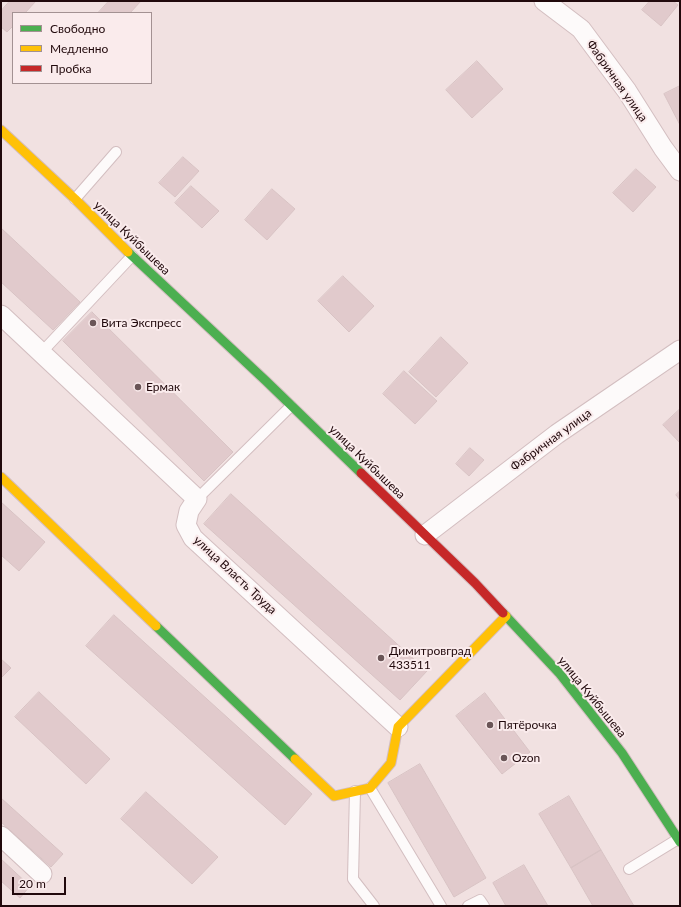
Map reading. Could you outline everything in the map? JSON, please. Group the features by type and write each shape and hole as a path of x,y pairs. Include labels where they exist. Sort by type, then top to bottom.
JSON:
{"main road":[{"name":"улица Куйбышева","path":"1,130 476,583 560,674 622,753 679,841"},
{"path":"1,477 334,796 370,788 391,763 398,727 506,616"}],"street":[{"name":"Фабричная улица","path":"544,1 581,29 627,91 663,148 680,171"},
{"path":"1,315 196,499"},
{"name":"Фабричная улица","path":"425,535 556,434 680,350"},
{"name":"улица Власть Труда","path":"196,499 189,511 186,525 192,538 398,727"},
{"path":"1,836 42,874"}],"lane":[{"path":"75,199 116,152"},
{"path":"41,353 132,256"},
{"path":"196,499 291,406"},
{"path":"370,788 441,906"},
{"path":"355,791 353,879 374,906"},
{"path":"629,868 679,841"},
{"path":"468,906 480,900 484,906"}],"building":[{"path":"10,1 36,1 26,12 12,12 12,27 7,32 1,27 1,11"},
{"path":"109,1 141,1 131,12 99,12"},
{"path":"650,1 673,1 678,5 661,26 642,10"},
{"path":"477,61 503,89 472,118 446,90"},
{"path":"680,86 680,125 664,94"},
{"path":"183,157 199,171 175,197 159,183"},
{"path":"636,169 656,187 633,212 613,193"},
{"path":"191,186 219,211 202,228 175,203"},
{"path":"272,189 295,209 267,240 245,220"},
{"path":"1,228 80,302 53,330 1,282"},
{"path":"343,276 374,306 349,332 318,301"},
{"path":"92,312 233,452 204,481 63,341"},
{"path":"441,337 468,363 436,397 409,372"},
{"path":"404,371 437,401 415,424 383,394"},
{"path":"680,409 680,443 663,425"},
{"path":"470,448 484,460 469,476 456,464"},
{"path":"680,491 680,500 676,495"},
{"path":"231,494 427,671 400,700 204,524"},
{"path":"1,502 45,542 19,571 1,555"},
{"path":"114,615 312,794 285,825 86,646"},
{"path":"1,659 11,668 1,678"},
{"path":"39,692 110,759 86,784 15,717"},
{"path":"485,693 530,752 502,774 456,716"},
{"path":"420,764 486,878 454,897 388,783"},
{"path":"146,792 218,857 192,884 121,819"},
{"path":"569,796 601,850 571,868 539,814"},
{"path":"1,798 63,854 51,867 1,822"},
{"path":"601,850 634,906 593,906 571,868"},
{"path":"1,859 30,886 20,898 1,881"},
{"path":"524,865 548,906 506,906 493,883"}],"traffic: fast":[{"path":"128,252 266,381 361,473"},
{"path":"503,613 560,674 622,753 680,842"},
{"path":"156,626 295,759"}],"traffic: slow":[{"path":"1,130 75,199 128,252"},
{"path":"1,477 156,626"},
{"path":"295,759 334,796 370,788 391,763 398,727 506,616"}],"traffic: jam":[{"path":"361,473 475,583 503,613"}],"place":[{"name":"Вита Экспресс","path":"93,323"},
{"name":"Ермак","path":"138,387"},
{"name":"Димитровград 433511","path":"381,658"},
{"name":"Пятёрочка","path":"490,725"},
{"name":"Ozon","path":"504,758"}]}
